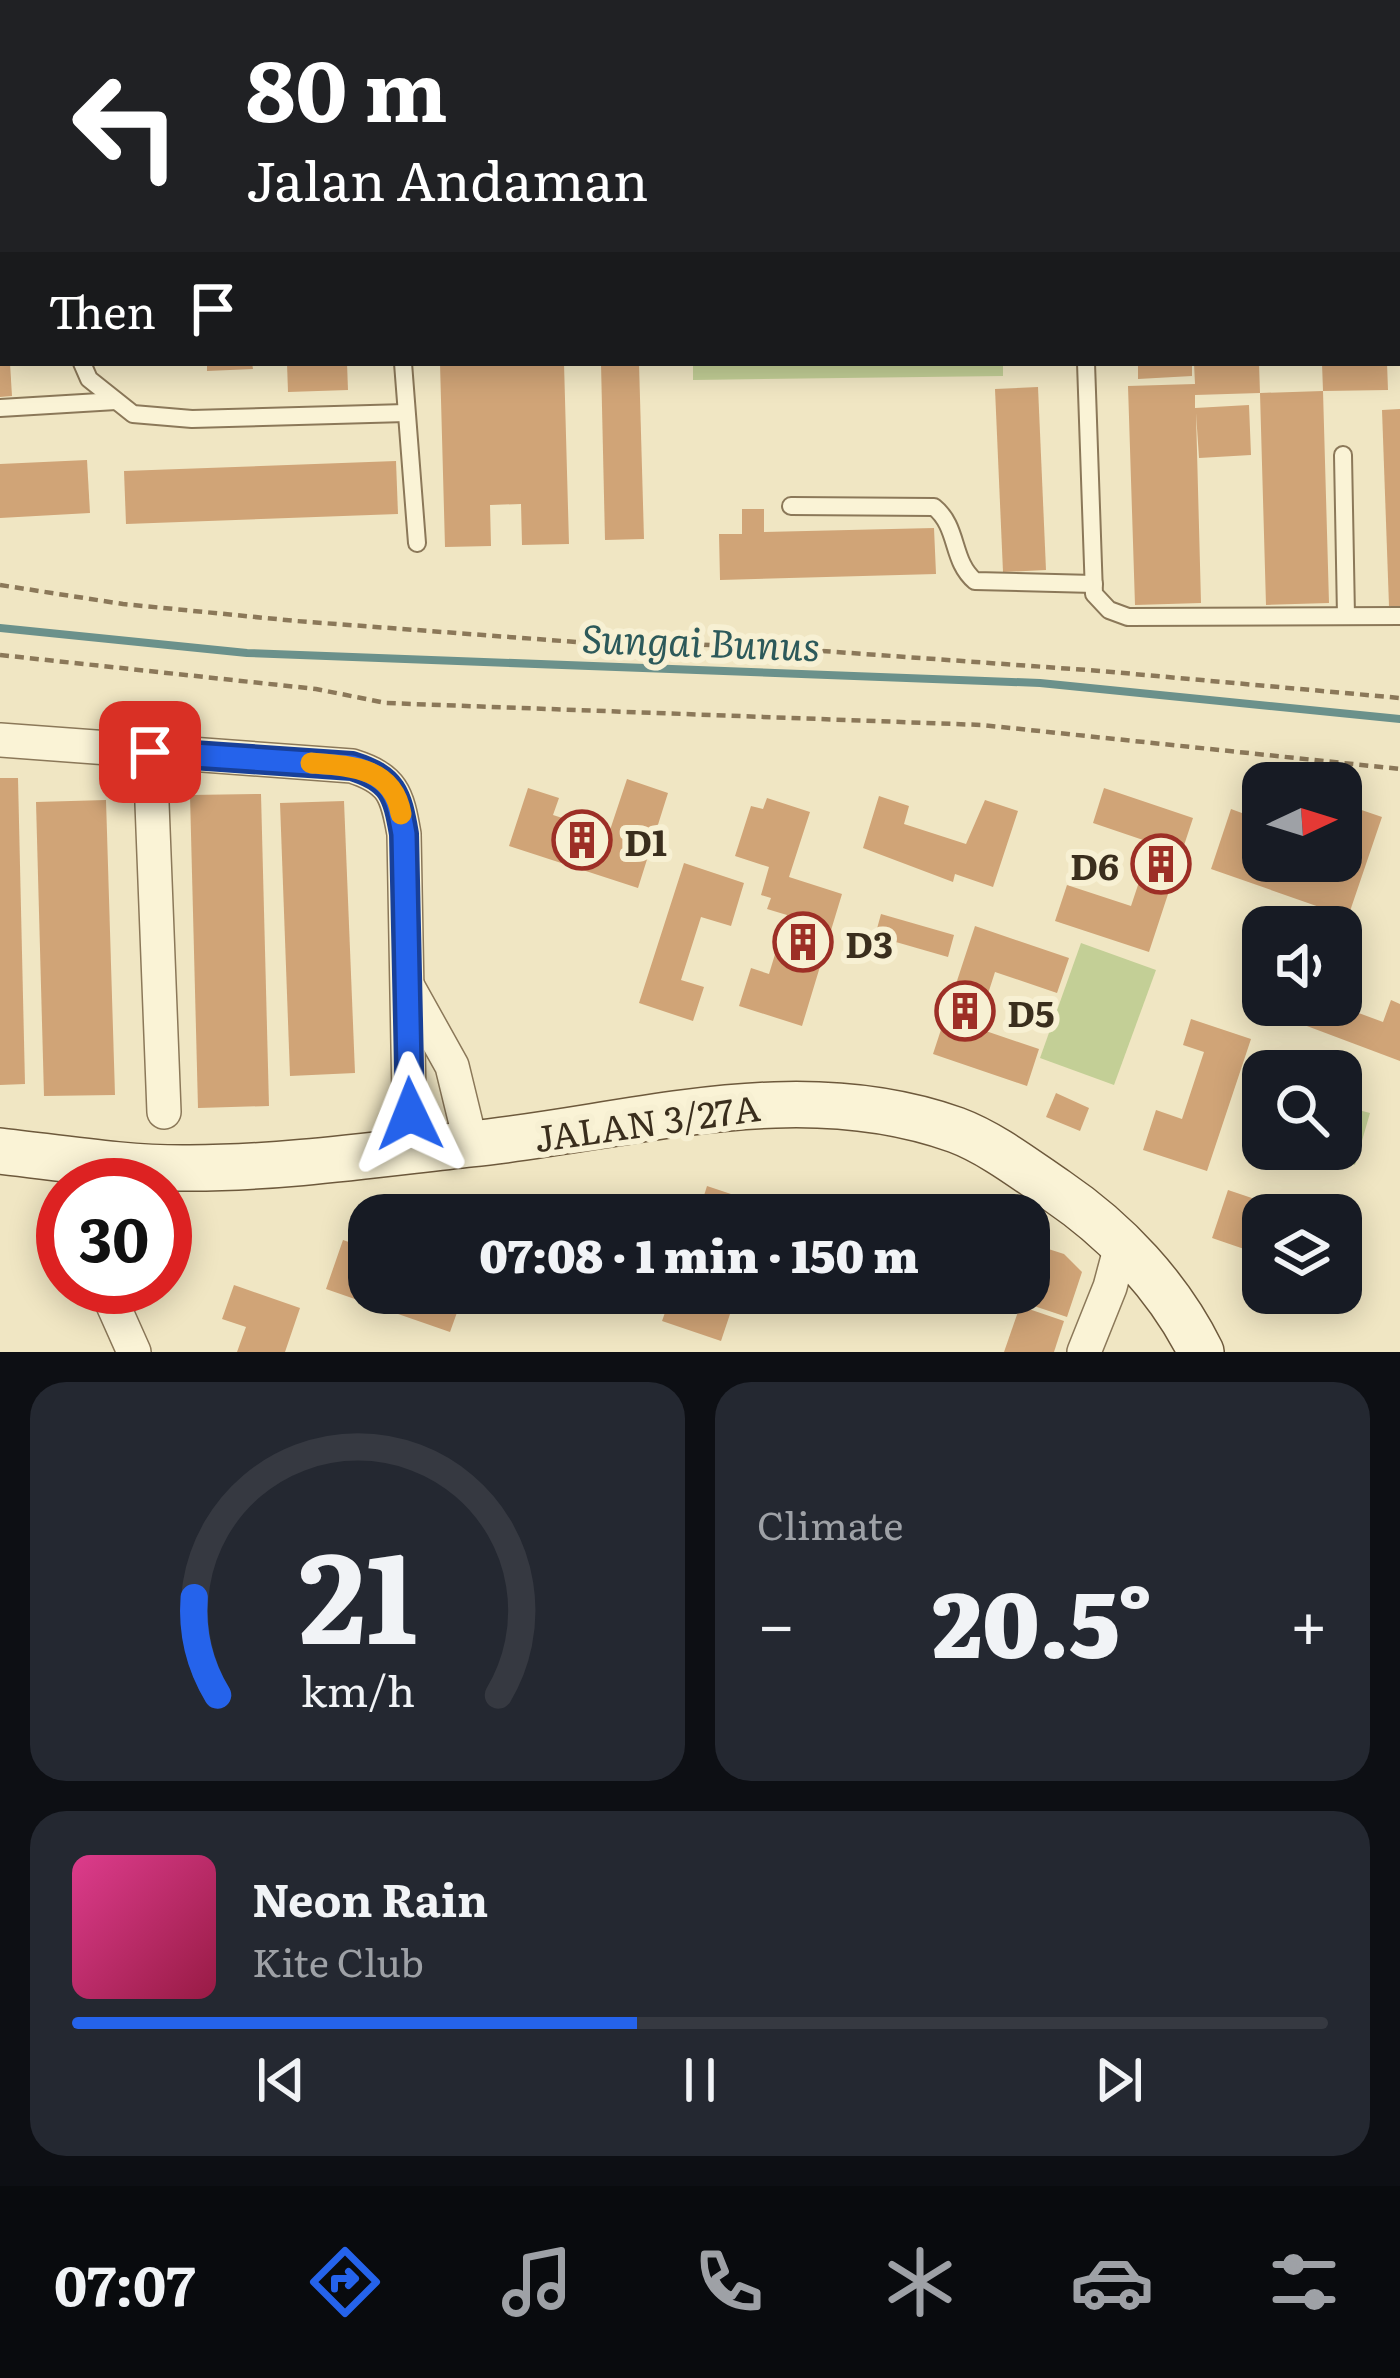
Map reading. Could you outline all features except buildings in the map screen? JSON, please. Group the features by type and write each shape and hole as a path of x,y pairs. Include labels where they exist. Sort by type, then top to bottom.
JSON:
{"street":[{"path":"0,740 352,766 378,774 398,798 404,834 410,1150"},
{"path":"150,752 164,1112"},
{"path":"404,980 452,1066 471,1144"},
{"name":"JALAN 3/27A","path":"192,1168 471,1144 700,1110 785,1102 850,1105 958,1131 1083,1209 1122,1242 1201,1352"},
{"name":"JALAN 3/27A","path":"0,1151 36,1160"},
{"path":"1084,1352 1122,1242"},
{"path":"117,1314 134,1352"}],"lane":[{"path":"83,366 89,380 133,414 191,419 406,412"},
{"path":"403,366 417,543"},
{"path":"1086,366 1094,594 1109,610 1128,617 1400,616"},
{"path":"0,408 116,401"},
{"path":"1343,454 1346,616"},
{"path":"791,506 934,507 948,518 961,569 975,581 1094,584"}],"path":[{"path":"0,586 296,621 576,642 753,646 1400,698"},
{"path":"0,656 316,689 386,704 982,724 1400,769"}],"green space":[{"path":"693,366 1003,366 1003,376 693,380"},
{"path":"1081,943 1156,970 1114,1085 1040,1058"},
{"path":"1362,1111 1370,1113 1362,1141"}],"waterway":[{"name":"Sungai Bunus","path":"0,628 247,653 1040,683 1400,719"}],"slow traffic":[{"path":"311,763 352,766 378,774 398,798 401,814"}],"place":[{"name":"D1","path":"582,840"},
{"name":"D6","path":"1161,864"},
{"name":"D3","path":"803,942"},
{"name":"D5","path":"965,1011"}],"route":[{"path":"150,752 352,766 378,774 398,798 404,834 410,1114"}]}
